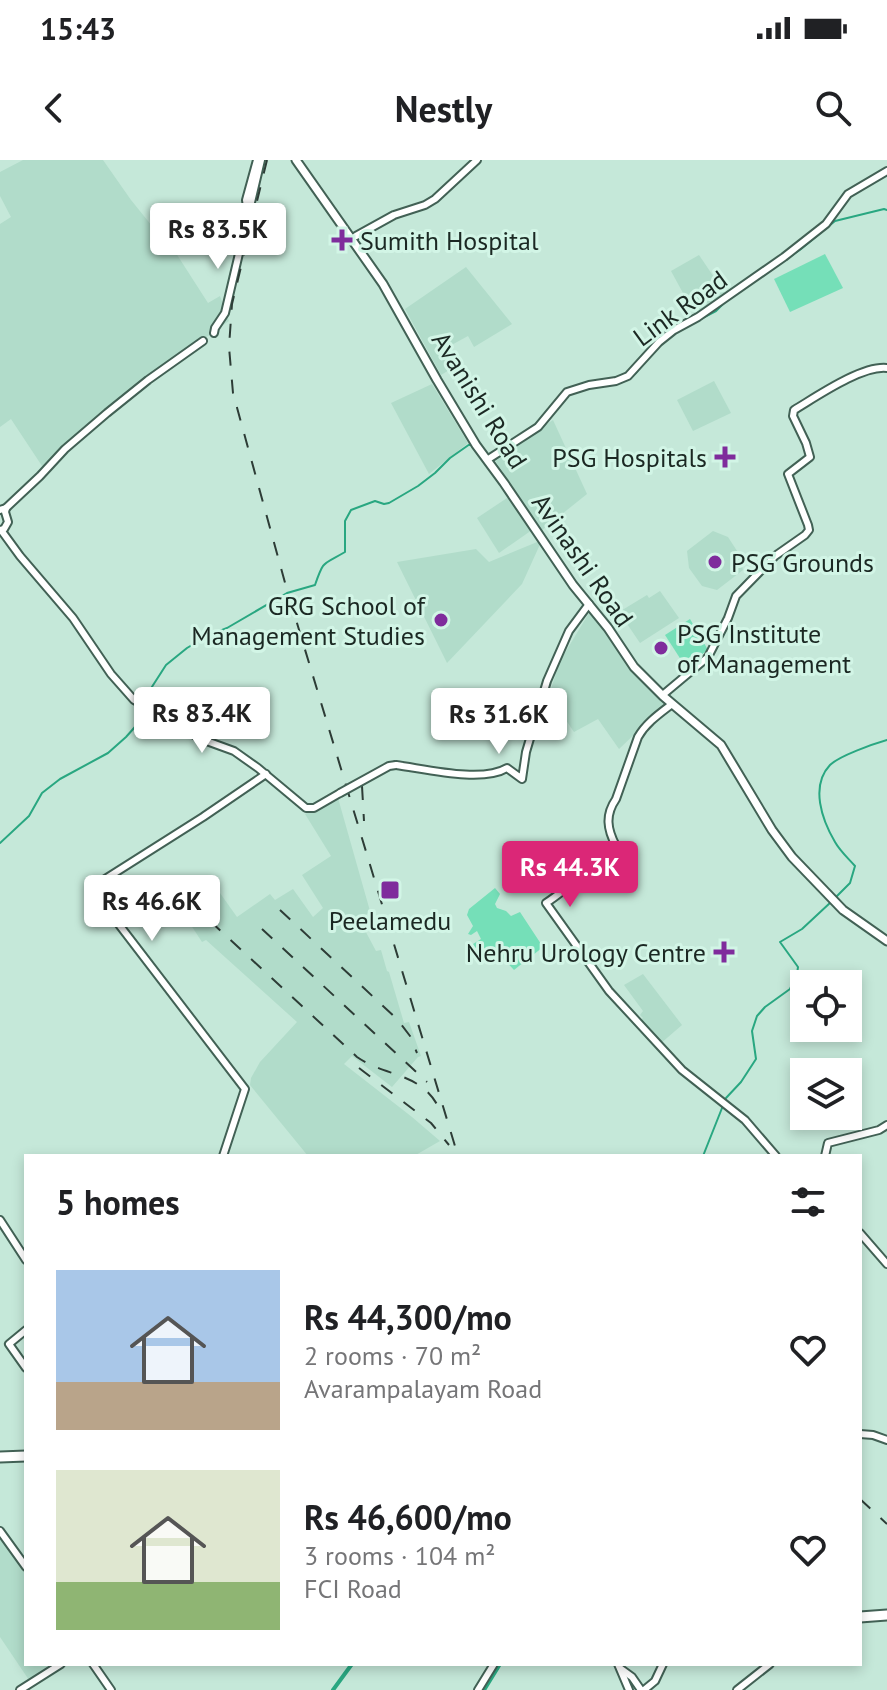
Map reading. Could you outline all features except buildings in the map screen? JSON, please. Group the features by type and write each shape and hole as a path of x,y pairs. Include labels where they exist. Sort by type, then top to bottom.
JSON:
{"highway":[{"path":"0,1456 24,1455"},
{"path":"862,1618 887,1617"}],"main road":[{"name":"Avanishi Road","path":"298,160 380,276 491,461 636,665 665,693"},
{"name":"Avinashi Road","path":"491,461 566,575 634,667 721,745 736,763"},
{"name":"Avinashi Road","path":"665,693 724,742 766,819 784,845 839,903 887,939"}],"street":[{"path":"214,333 225,313 248,211 246,200 259,160"},
{"path":"352,238 393,213 434,197 475,160"},
{"name":"Link Road","path":"491,461 538,427 567,392 628,376 674,330 698,317 784,257 826,224 848,194 887,171"},
{"path":"203,341 105,415 3,509 8,522 1,530 73,618 126,692 152,711 201,739 234,751 303,807 311,809 389,766 470,776 500,772 507,768 522,779 526,752 547,681 569,631 589,604"},
{"path":"665,693 708,657 736,596 775,556 809,530 788,474 810,457 793,416 794,410 868,370 887,368"},
{"path":"672,704 655,717 638,737 616,799 610,807 608,831 616,846 611,854 593,871 546,903 608,990 682,1070 745,1120 774,1154"},
{"path":"224,1154 245,1089 91,888 266,774"},
{"path":"825,1154 828,1143 879,1130 887,1125"},
{"path":"0,1220 24,1257"},
{"path":"862,1235 887,1264"},
{"path":"24,1332 9,1344 24,1365"},
{"path":"862,1435 887,1441"},
{"path":"0,1531 24,1564"},
{"path":"20,1690 58,1666"},
{"path":"94,1666 111,1690"},
{"path":"478,1690 493,1666"},
{"path":"619,1666 642,1690 655,1681 663,1666"},
{"path":"619,1666 629,1690"},
{"path":"737,1690 767,1666"},
{"path":"655,1681 659,1690"}],"shaded area":[{"path":"23,160 103,160 152,226 156,222 208,303 220,296 229,321 146,380 44,469 11,419 0,427 0,224 11,217 0,196 0,172"},
{"path":"699,255 726,295 695,315 671,271"},
{"path":"466,267 512,324 474,347 468,336 446,348 456,366 441,375 405,309"},
{"path":"714,381 731,413 693,431 677,400"},
{"path":"432,384 468,443 429,474 391,403"},
{"path":"553,420 587,494 542,530 494,459"},
{"path":"510,496 532,530 499,553 477,518"},
{"name":"PSG Grounds","path":"713,531 728,537 739,554 743,570 717,590 702,586 689,568 687,551"},
{"path":"542,540 522,584 447,663 397,562 476,549 489,562"},
{"path":"660,591 679,618 640,643 619,612"},
{"path":"589,613 632,673 666,704 619,749 598,719 574,732 549,695 560,661"},
{"path":"338,798 370,911 360,921 376,951 381,950 404,1023 409,1022 421,1056 392,1087 352,1056 344,1064 440,1141 417,1154 306,1154 250,1085 260,1062 297,1022 206,940 202,942 181,910 215,886 237,917 270,894 275,900 293,889 313,917 323,908 302,875 331,856 305,814"},
{"path":"643,974 682,1025 660,1044 640,1020 643,1011 624,985"},
{"path":"0,1534 24,1567 24,1666 51,1666 29,1680 0,1637"}],"green space":[{"path":"825,254 843,288 790,312 774,279"},
{"path":"690,619 708,650 685,666 665,635"},
{"path":"495,888 500,894 495,904 497,908 511,916 520,912 543,947 533,955 529,952 522,956 524,962 514,970 500,955 476,951 473,944 481,939 477,931 468,934 473,926 467,915 469,909"}],"waterway":[{"path":"691,324 716,311 835,221 887,210"},
{"path":"629,378 639,369"},
{"path":"543,425 562,403"},
{"path":"0,843 29,816 42,793 60,779 108,753 126,737 142,719 148,693 166,665 207,636 227,628 287,593 315,585 325,564 345,552 345,521 351,510 375,501 389,503 418,486 470,444 486,464"},
{"path":"491,462 508,450"},
{"path":"836,897 850,883 855,866 837,845 822,814 819,793 824,773 834,762 887,740"},
{"path":"704,1154 726,1098 756,1059 752,1031 757,1016 790,989 797,974 798,967 780,942 802,929 831,902"},
{"path":"333,1690 351,1666"},
{"path":"484,1690 499,1666"}],"railway":[{"path":"267,160 232,304 229,347 233,393 287,590 457,1154"},
{"path":"362,786 364,821"},
{"path":"280,910 397,1019 410,1036 417,1053"},
{"path":"210,921 357,1057 412,1081 438,1106"},
{"path":"262,929 427,1082"},
{"path":"359,1068 431,1123 449,1145"},
{"path":"862,1501 887,1524"}],"place":[{"name":"Sumith Hospital","path":"342,240"},
{"name":"PSG Hospitals","path":"725,457"},
{"name":"PSG Grounds","path":"715,562"},
{"name":"GRG School of Management Studies","path":"441,620"},
{"name":"PSG Institute of Management","path":"661,648"},
{"name":"Peelamedu","path":"390,890"},
{"name":"Nehru Urology Centre","path":"724,952"}]}
